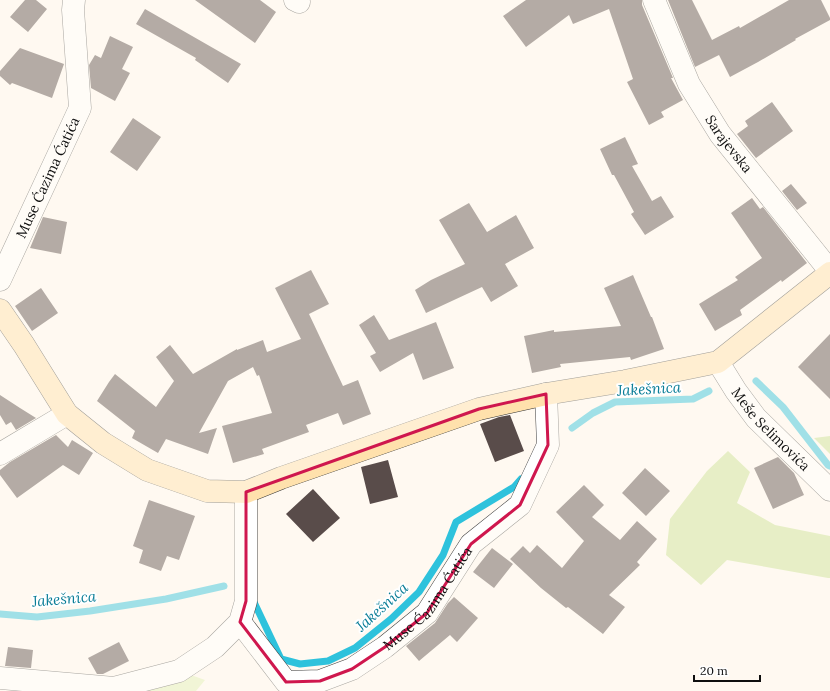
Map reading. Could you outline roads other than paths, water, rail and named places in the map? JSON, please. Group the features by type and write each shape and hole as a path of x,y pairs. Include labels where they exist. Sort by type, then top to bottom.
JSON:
{"street":[{"name":"Muse Ćazima Ćatića","path":"0,280 80,108 73,10 74,0"},
{"name":"Sarajevska","path":"654,0 689,84 720,134 830,272"},
{"path":"0,310 24,344 67,414 103,443 147,470 207,491 246,492 281,478 479,409 546,394 626,381 718,362 830,272"},
{"name":"Meše Selimovića","path":"718,362 736,391 756,418 830,490"},
{"name":"Muse Ćazima Ćatića","path":"240,622 286,682 320,681 352,669 385,647 427,613 471,544 520,505 548,445 546,394"},
{"path":"0,454 67,414"},
{"path":"0,678 114,688 179,671 215,647 240,622 246,601 246,492"}],"waterway":[{"name":"Jakešnica","path":"756,381 783,407 830,466"},
{"name":"Jakešnica","path":"572,428 593,413 615,402 693,399 709,391"},
{"name":"Jakešnica","path":"252,598 281,659 300,664 328,661 355,648 391,619 419,592 443,555 456,522 514,487 521,479"},
{"name":"Jakešnica","path":"0,614 37,617 90,611 166,599 224,586"}]}
